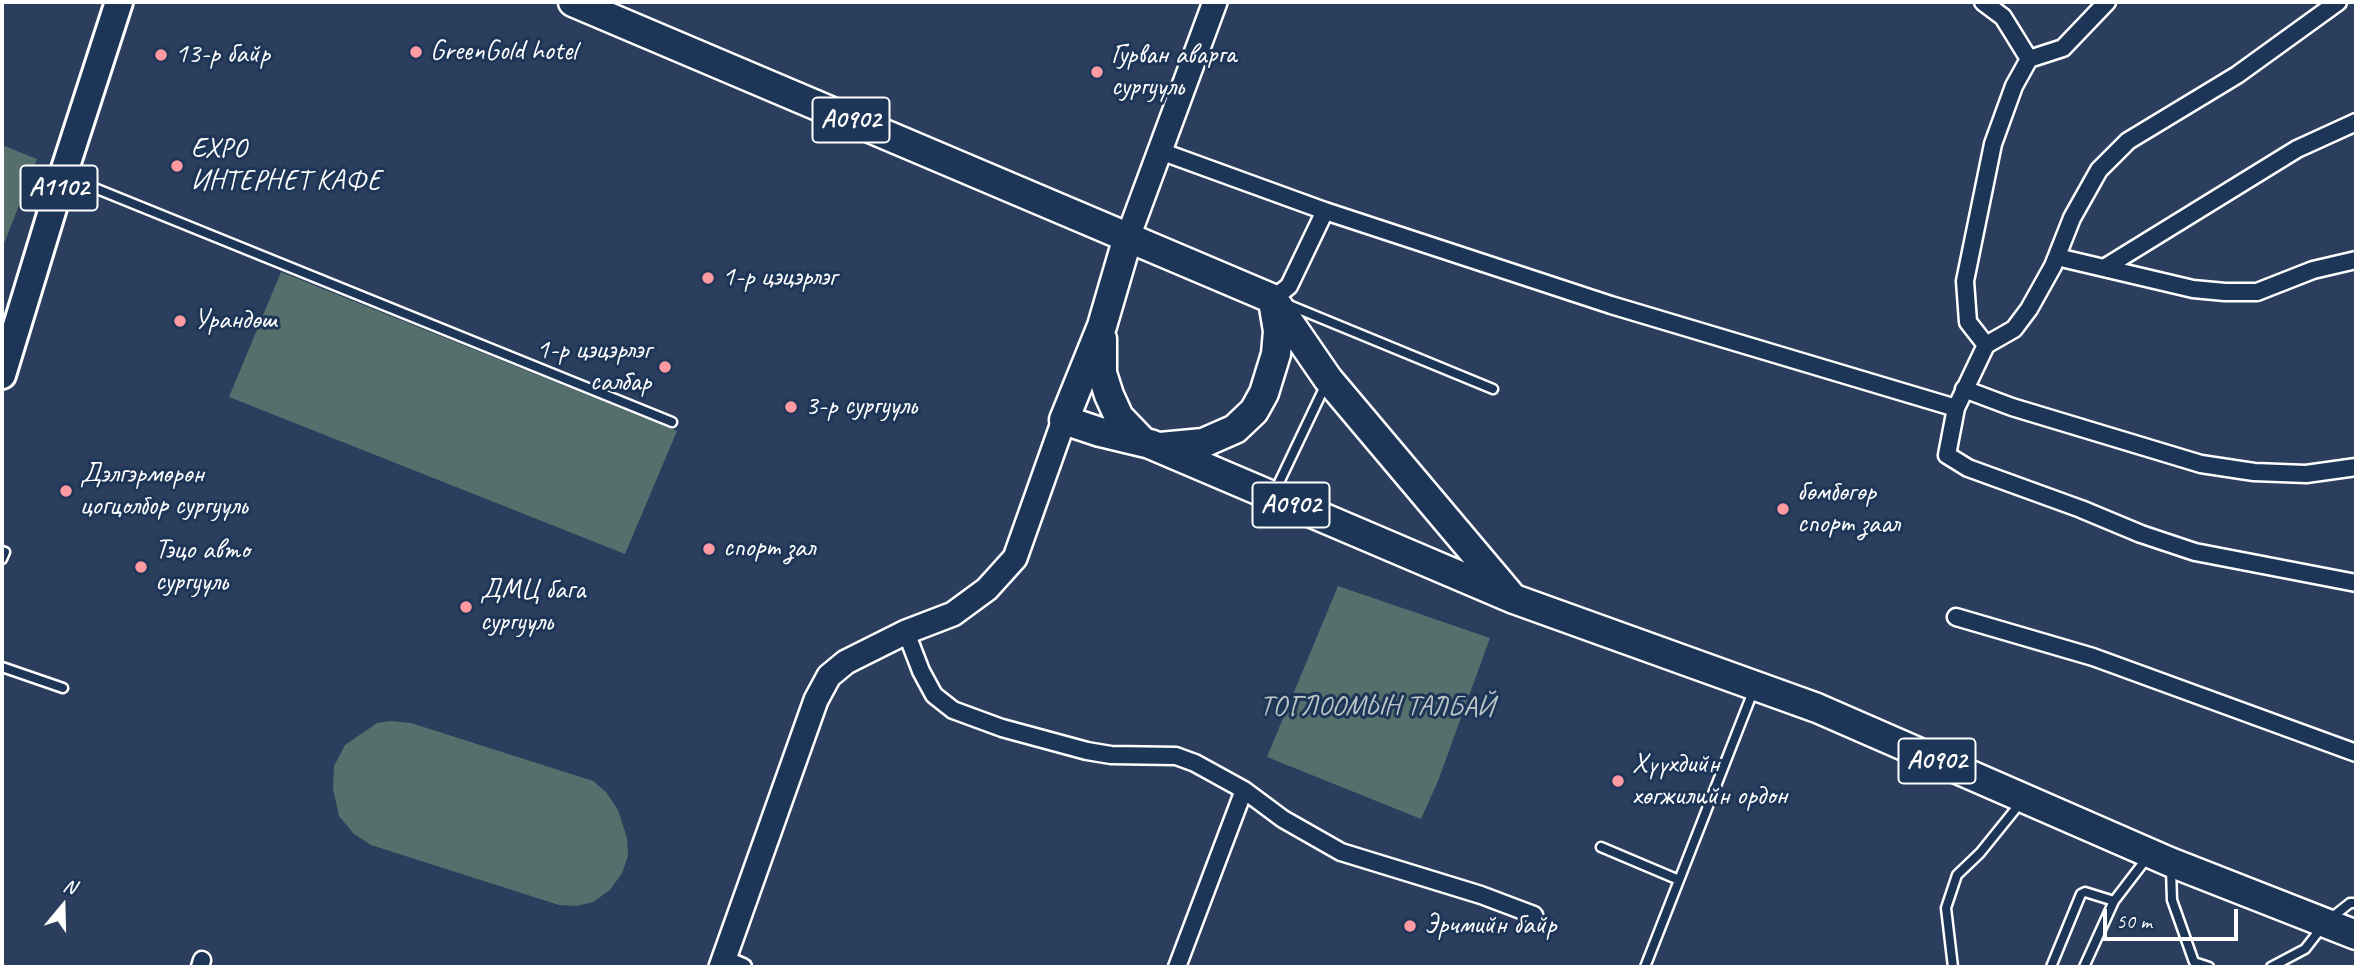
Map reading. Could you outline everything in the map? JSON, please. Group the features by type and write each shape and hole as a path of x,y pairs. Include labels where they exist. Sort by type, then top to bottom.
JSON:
{"highway":[{"name":"A0902","path":"573,2 1273,299 1328,379 1514,599"},
{"path":"1064,420 1102,326 1128,237"},
{"path":"1102,326 1102,373 1119,418 1150,445 1203,443 1235,429 1254,411 1264,393 1276,354 1278,331 1273,299"},
{"name":"A0902","path":"1064,420 1150,445 1514,599 1817,708 2161,857 2356,934"}],"main road":[{"name":"A1102","path":"2,375 9,331 119,2"},
{"path":"1128,237 1215,2"},
{"path":"729,964 816,700 830,676 846,662 906,632 953,614 987,589 1015,558 1064,420"}],"street":[{"path":"1983,2 2003,17 2029,59"},
{"path":"1986,345 1968,322 1965,281 1993,144 2014,86 2029,59 2063,48 2107,2"},
{"path":"2338,2 2236,75 2128,141 2099,170 2072,218 2057,257 2029,309 2014,330 1986,345 1956,408 1947,455 1968,468 2195,552 2356,583"},
{"path":"2104,268 2297,149 2356,122"},
{"path":"1160,151 1325,211 1625,309 1956,408"},
{"path":"1273,299 1289,286 1325,211"},
{"path":"2057,257 2193,289 2225,292 2258,292 2313,270 2356,260"},
{"path":"1965,389 2025,411 2201,464 2254,472 2306,474 2356,467"},
{"path":"1956,617 2094,657 2356,753"},
{"path":"906,632 921,671 934,695 953,710 1002,728 1087,751 1111,755 1176,757 1195,763 1244,790 1283,819 1341,852 1481,895 1534,915"},
{"path":"1177,967 1244,790"}],"lane":[{"path":"62,175 672,422"},
{"path":"1273,299 1493,389"},
{"path":"1272,497 1328,379"},
{"path":"2,551 5,552 2,559"},
{"path":"2,667 64,688"},
{"path":"1645,967 1755,686"},
{"path":"1953,967 1946,908 1957,875 1979,853 2024,798"},
{"path":"1601,847 1679,880"},
{"path":"2084,967 2113,901 2161,857 2172,900 2194,962 2209,967"},
{"path":"2051,967 2081,894 2085,892 2113,901"},
{"path":"2271,967 2305,949 2326,922 2350,903 2356,903"}],"green space":[{"path":"2,145 37,159 2,249"},
{"path":"281,272 677,431 625,554 229,397"},
{"name":"ТОГЛООМЫН ТАЛБАЙ","path":"1338,586 1490,638 1438,781 1421,819 1267,757"},
{"path":"377,723 411,723 593,781 606,792 618,810 627,838 628,856 622,873 610,890 593,902 576,906 559,905 371,845 354,834 339,816 333,789 334,766 345,745"}],"place":[{"name":"GreenGold hotel","path":"416,52"},
{"name":"13-р байр","path":"161,55"},
{"name":"Гурван аварга сургууль","path":"1097,72"},
{"name":"EXPO ИНТЕРНЕТ КАФЕ","path":"177,166"},
{"name":"1-р цэцэрлэг","path":"708,278"},
{"name":"Урандөш","path":"180,321"},
{"name":"1-р цэцэрлэг салбар","path":"665,367"},
{"name":"3-р сургууль","path":"791,407"},
{"name":"Дэлгэрмөрөн цогцолбор сургууль","path":"66,491"},
{"name":"бөмбөгөр спорт заал","path":"1783,509"},
{"name":"спорт зал","path":"709,549"},
{"name":"Тэцо авто сургууль","path":"141,567"},
{"name":"ДМЦ бага сургууль","path":"466,607"},
{"name":"Хүүхдийн хөгжилийн ордон","path":"1618,781"},
{"name":"Эрчмийн байр","path":"1410,926"}]}
